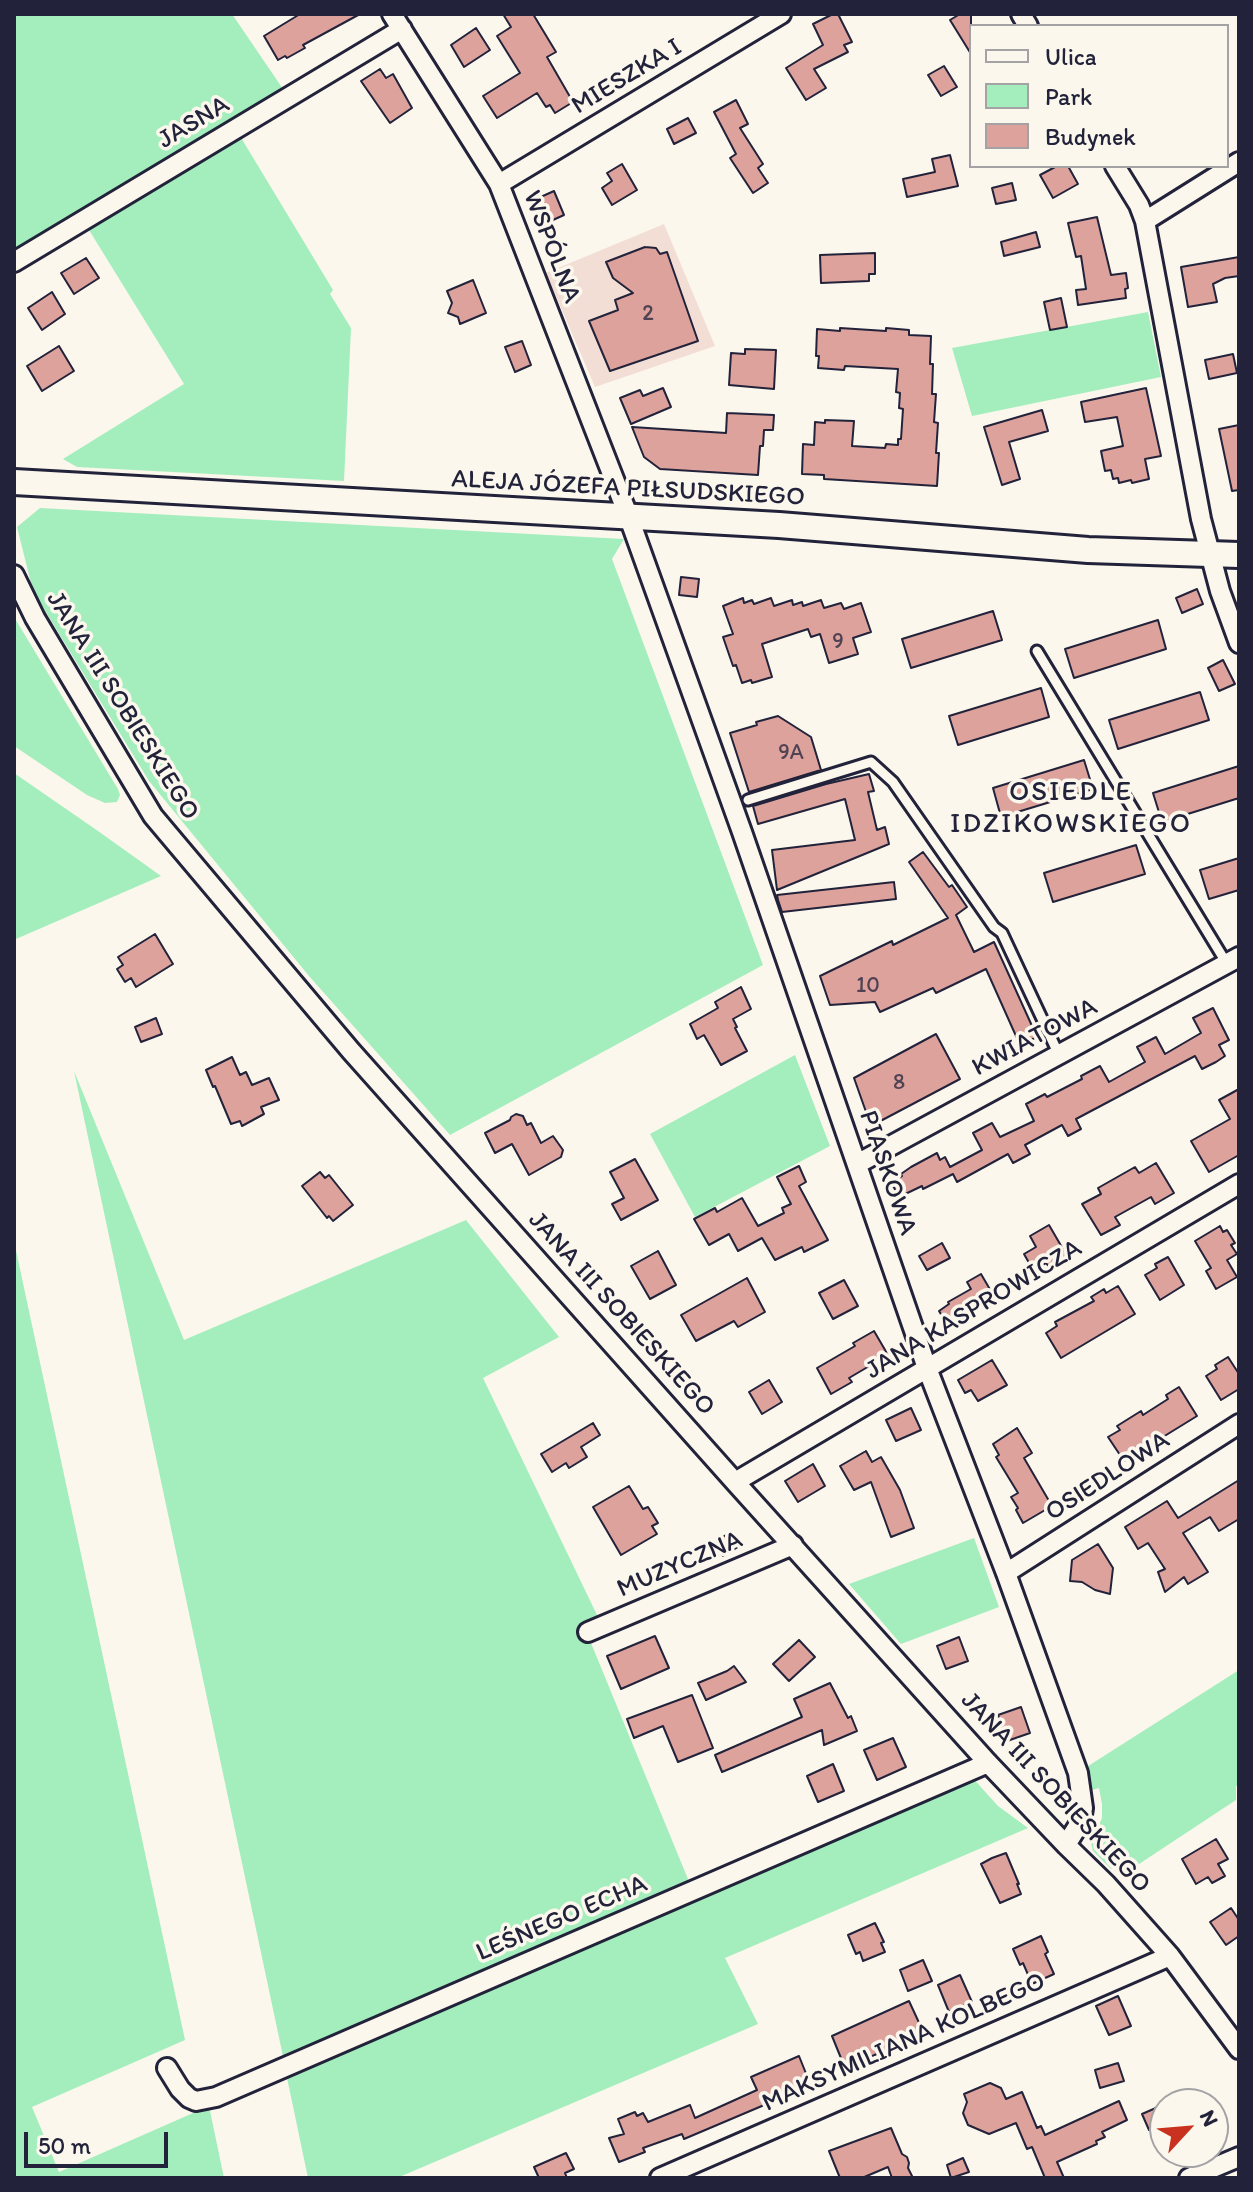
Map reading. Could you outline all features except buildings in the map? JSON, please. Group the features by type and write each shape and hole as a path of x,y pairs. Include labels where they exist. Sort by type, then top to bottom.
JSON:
{"main road":[{"name":"ALEJA JÓZEFA PIŁSUDSKIEGO","path":"14,482 628,515 1088,550 1239,555"}],"street":[{"name":"MIESZKA I","path":"499,184 781,14"},
{"name":"WSPÓLNA","path":"397,22 499,184 628,515"},
{"name":"JASNA","path":"14,262 397,22"},
{"path":"1145,221 1239,162"},
{"path":"1116,168 1145,221 1198,508 1220,591 1239,643"},
{"name":"PIASKOWA","path":"628,515 742,832 927,1368 1006,1573 1078,1773 1083,1808 1081,1821 1066,1845"},
{"name":"JANA III SOBIESKIEGO","path":"14,575 35,618 153,816 351,1051 735,1482 988,1763 1106,1884 1170,1956 1239,2049"},
{"name":"KWIATOWA","path":"857,1164 1233,961"},
{"name":"JANA KASPROWICZA","path":"735,1482 1239,1184"},
{"name":"OSIEDLOWA","path":"1006,1573 1239,1424"},
{"name":"MUZYCZNA","path":"588,1632 793,1545"},
{"name":"LEŚNEGO ECHA","path":"167,2068 189,2098 196,2101 216,2097 988,1763"},
{"name":"MAKSYMILIANA KOLBEGO","path":"660,2178 1170,1956"},
{"path":"1189,2178 1239,2157"}],"lane":[{"path":"1037,651 1233,961"},
{"path":"748,800 871,762 893,782 994,927 1002,933 1059,1055"}],"shaded area":[{"path":"664,224 715,346 595,387 546,273"}],"green space":[{"path":"14,14 232,14 283,89 14,254"},
{"path":"240,136 333,290 330,294 351,328 344,481 77,467 63,459 184,384 89,230"},
{"path":"1148,312 1161,377 972,416 952,348"},
{"path":"40,508 624,539 612,559 763,965 450,1135 309,976 149,781 33,591 17,527"},
{"path":"14,617 118,789 120,795 117,802 105,803 87,795 14,746"},
{"path":"14,773 98,831 161,876 16,939"},
{"path":"795,1055 830,1146 695,1217 650,1134"},
{"path":"74,1071 184,1340 466,1220 559,1337 483,1378 597,1615 591,1643 690,1884 284,2061"},
{"path":"14,1241 185,2040 32,2107 59,2172 209,2106 224,2178 14,2178"},
{"path":"974,1538 999,1607 901,1644 849,1584"},
{"path":"1239,1670 1239,1784 1236,1786 1236,1800 1133,1868 1126,1859 1111,1869 1093,1851 1091,1843 1102,1818 1102,1804 1099,1788 1092,1790 1085,1768"},
{"path":"970,1775 998,1806 1028,1828 725,1958 758,2024 397,2178 308,2178 286,2073"}],"district":[{"name":"OSIEDLE IDZIKOWSKIEGO","path":"1071,809"}]}
